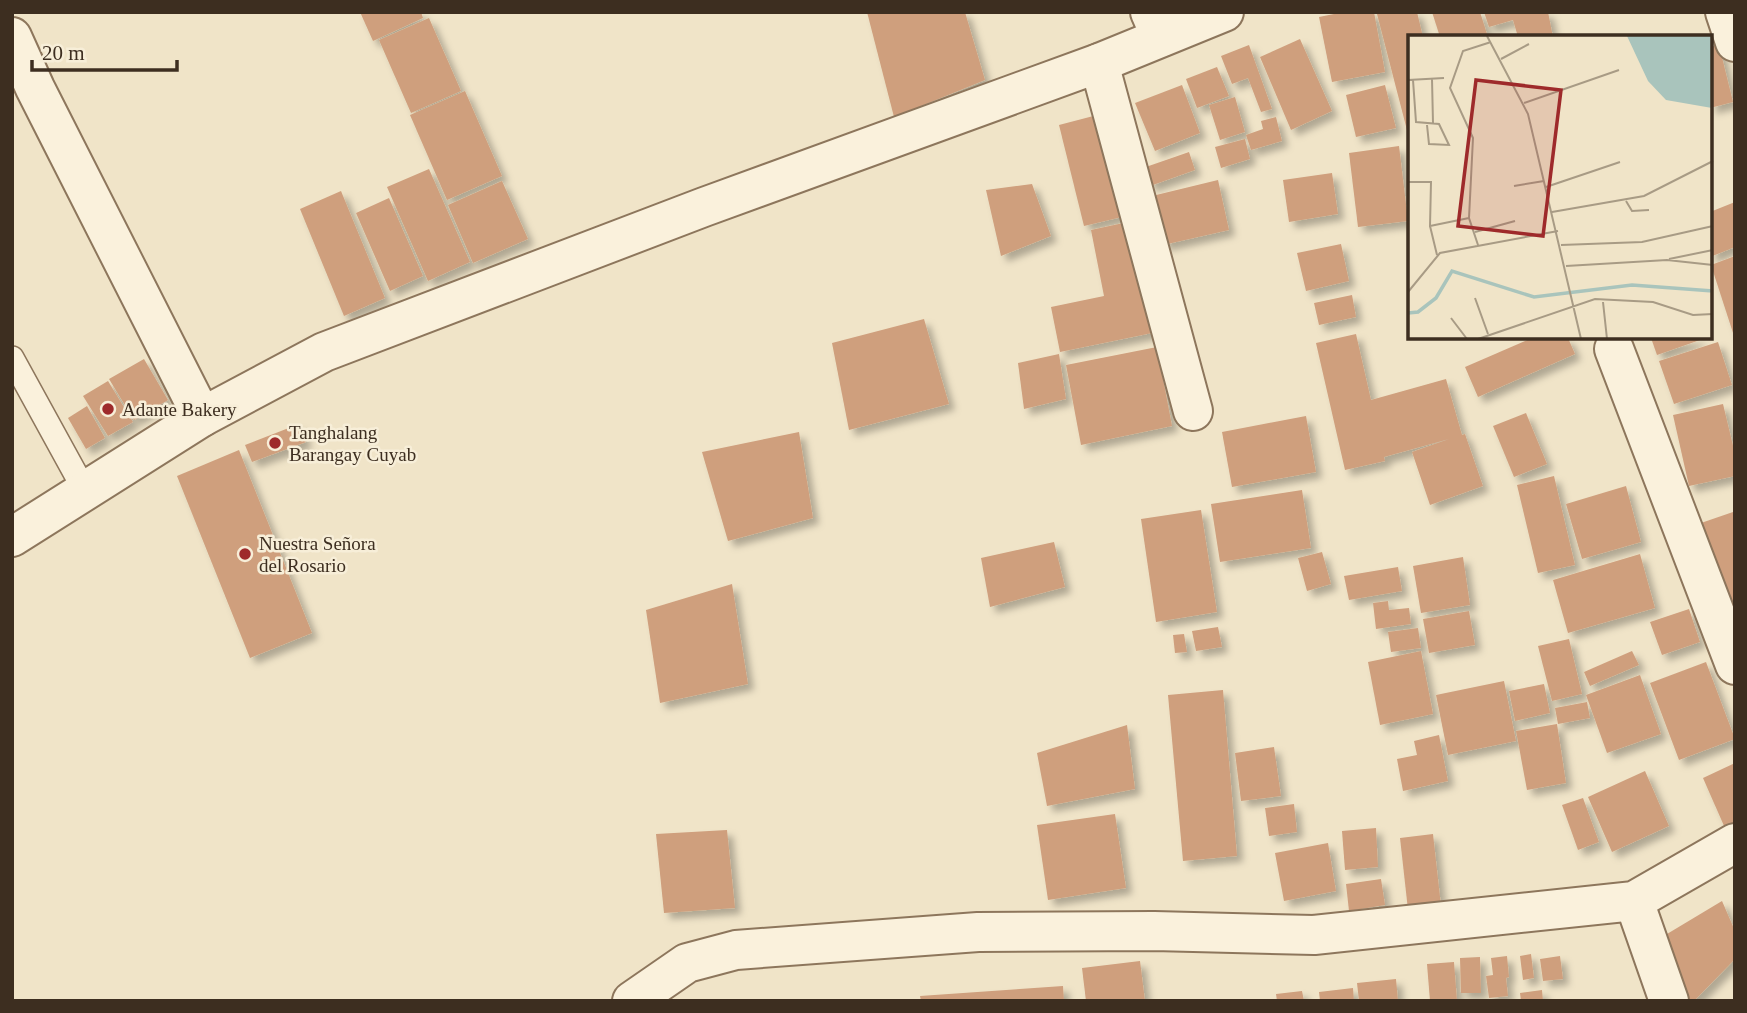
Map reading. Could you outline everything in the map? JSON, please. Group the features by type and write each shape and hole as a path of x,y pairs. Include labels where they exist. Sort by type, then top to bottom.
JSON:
{"street":[{"path":"12,537 202,418 324,352 704,206 1099,63 1155,25 1224,12"},
{"path":"1725,12 1735,42"},
{"path":"12,37 35,88 202,418"},
{"path":"1099,63 1193,411"},
{"path":"1614,349 1735,666"},
{"path":"632,1001 687,963 736,950 978,932 1154,931 1314,935 1634,901 1735,843"},
{"path":"1634,901 1669,1001"}],"lane":[{"path":"12,358 85,491"}],"building":[{"path":"360,12 421,12 423,18 373,41"},
{"path":"867,12 965,12 985,80 894,117"},
{"path":"1344,12 1374,12 1385,72 1332,82 1319,17"},
{"path":"1417,12 1423,35 1408,35 1408,134 1377,14"},
{"path":"1432,12 1480,12 1487,35 1439,35"},
{"path":"1484,12 1548,12 1553,35 1517,35 1513,20 1489,27"},
{"path":"429,18 461,91 411,113 379,40"},
{"path":"1300,39 1332,111 1291,130 1260,57"},
{"path":"1249,45 1272,109 1261,112 1248,78 1232,84 1221,56"},
{"path":"1719,45 1733,102 1712,107 1712,47"},
{"path":"1217,67 1229,96 1197,108 1186,79"},
{"path":"1182,85 1200,133 1155,151 1135,103"},
{"path":"1385,85 1396,128 1356,137 1346,95"},
{"path":"465,91 502,176 447,200 410,115"},
{"path":"1235,97 1245,132 1220,140 1209,105"},
{"path":"1101,114 1126,216 1084,226 1059,125"},
{"path":"1276,117 1282,141 1251,150 1246,135 1263,129 1261,121"},
{"path":"1245,139 1250,159 1221,168 1215,147"},
{"path":"1399,146 1408,221 1358,227 1349,153"},
{"path":"1189,152 1195,170 1150,186 1143,168"},
{"path":"429,169 470,262 428,281 387,187"},
{"path":"1332,173 1338,214 1289,222 1283,180"},
{"path":"1218,180 1229,230 1163,245 1152,196"},
{"path":"502,181 528,239 473,263 448,205"},
{"path":"1032,184 1051,236 1001,256 986,190"},
{"path":"341,191 385,298 344,316 300,209"},
{"path":"389,198 423,276 390,291 356,213"},
{"path":"1735,202 1735,247 1712,256 1712,211"},
{"path":"1128,222 1152,333 1060,352 1051,307 1104,296 1091,230"},
{"path":"1341,244 1349,281 1306,291 1297,253"},
{"path":"1735,256 1735,336 1712,268 1712,265"},
{"path":"1352,295 1356,317 1319,325 1314,303"},
{"path":"924,319 949,404 849,430 832,343"},
{"path":"1356,334 1371,400 1446,379 1462,435 1465,434 1483,486 1430,505 1412,452 1449,439 1384,457 1385,461 1345,470 1316,343"},
{"path":"1527,340 1569,340 1575,354 1478,397 1465,367"},
{"path":"1652,340 1700,340 1657,355"},
{"path":"1718,342 1732,385 1674,404 1659,361"},
{"path":"1157,347 1172,426 1081,445 1066,365"},
{"path":"1059,354 1066,399 1024,409 1018,363"},
{"path":"144,359 168,400 134,420 109,379"},
{"name":"Adante Bakery","path":"108,381 133,422 108,436 83,396"},
{"path":"1723,404 1735,454 1735,476 1689,486 1673,415"},
{"path":"87,406 105,438 86,449 68,418"},
{"path":"1526,413 1547,464 1514,477 1493,426"},
{"path":"1306,416 1316,472 1232,487 1222,432"},
{"name":"Tanghalang Barangay Cuyab","path":"299,424 306,442 252,462 245,445"},
{"path":"799,432 813,518 728,541 702,452"},
{"name":"Nuestra Señora del Rosario","path":"239,450 312,633 250,658 177,476"},
{"path":"1554,476 1575,565 1538,573 1517,485"},
{"path":"1626,486 1641,542 1582,559 1566,504"},
{"path":"1302,490 1311,548 1220,562 1211,504"},
{"path":"1201,510 1217,612 1156,622 1141,519"},
{"path":"1733,512 1735,602 1730,604 1701,523"},
{"path":"1054,542 1065,587 990,607 981,558"},
{"path":"1322,552 1331,584 1307,591 1298,558"},
{"path":"1640,554 1655,608 1568,633 1553,580"},
{"path":"1463,557 1470,605 1421,613 1413,566"},
{"path":"1398,567 1402,591 1349,600 1344,576"},
{"path":"732,584 748,684 660,703 646,610"},
{"path":"1388,601 1389,610 1409,608 1411,624 1376,629 1373,603"},
{"path":"1689,609 1700,642 1662,655 1650,622"},
{"path":"1469,611 1475,645 1429,653 1423,619"},
{"path":"1218,627 1222,647 1196,651 1192,631"},
{"path":"1418,628 1421,648 1391,652 1388,632"},
{"path":"1184,634 1187,652 1175,653 1173,635"},
{"path":"1569,639 1582,694 1552,701 1538,646"},
{"path":"1421,651 1433,714 1380,725 1368,662"},
{"path":"1632,651 1639,665 1590,686 1584,672"},
{"path":"1706,662 1735,739 1679,760 1650,683"},
{"path":"1640,675 1661,734 1607,753 1586,695"},
{"path":"1504,681 1516,741 1448,755 1436,695"},
{"path":"1544,684 1550,713 1515,721 1509,691"},
{"path":"1223,690 1237,856 1183,861 1168,695"},
{"path":"1587,702 1590,718 1558,724 1555,708"},
{"path":"1557,724 1566,783 1527,790 1516,731"},
{"path":"1127,725 1135,789 1047,806 1037,753"},
{"path":"1439,735 1448,781 1403,791 1397,759 1417,755 1414,741"},
{"path":"1274,747 1281,796 1241,801 1235,753"},
{"path":"1735,763 1735,832 1728,835 1703,778"},
{"path":"1645,771 1669,826 1612,852 1588,797"},
{"path":"1583,798 1599,842 1578,850 1562,805"},
{"path":"1294,804 1297,832 1269,836 1265,808"},
{"path":"1115,814 1126,888 1048,900 1037,825"},
{"path":"1376,828 1378,867 1345,870 1342,831"},
{"path":"727,830 735,908 664,913 656,834"},
{"path":"1433,834 1441,906 1408,910 1400,838"},
{"path":"1328,843 1336,891 1284,901 1275,853"},
{"path":"1381,879 1385,905 1349,911 1346,884"},
{"path":"1722,901 1735,931 1735,959 1694,1001 1685,1001 1667,934"},
{"path":"1531,954 1534,978 1523,980 1520,956"},
{"path":"1507,956 1508,996 1489,998 1486,976 1493,975 1491,958"},
{"path":"1560,956 1563,979 1543,981 1540,959"},
{"path":"1480,957 1481,993 1461,993 1460,958"},
{"path":"1140,961 1145,1001 1086,1001 1082,968"},
{"path":"1454,962 1457,1001 1430,1001 1427,964"},
{"path":"1396,979 1398,1001 1359,1001 1357,983"},
{"path":"1063,986 1064,1001 921,1001 920,996"},
{"path":"1353,988 1354,1001 1320,1001 1319,992"},
{"path":"1542,990 1543,1001 1521,1001 1520,993"},
{"path":"1302,991 1304,1001 1277,1001 1276,994"}],"place":[{"name":"Adante Bakery","path":"108,409"},
{"name":"Tanghalang Barangay Cuyab","path":"275,443"},
{"name":"Nuestra Señora del Rosario","path":"245,554"}]}
